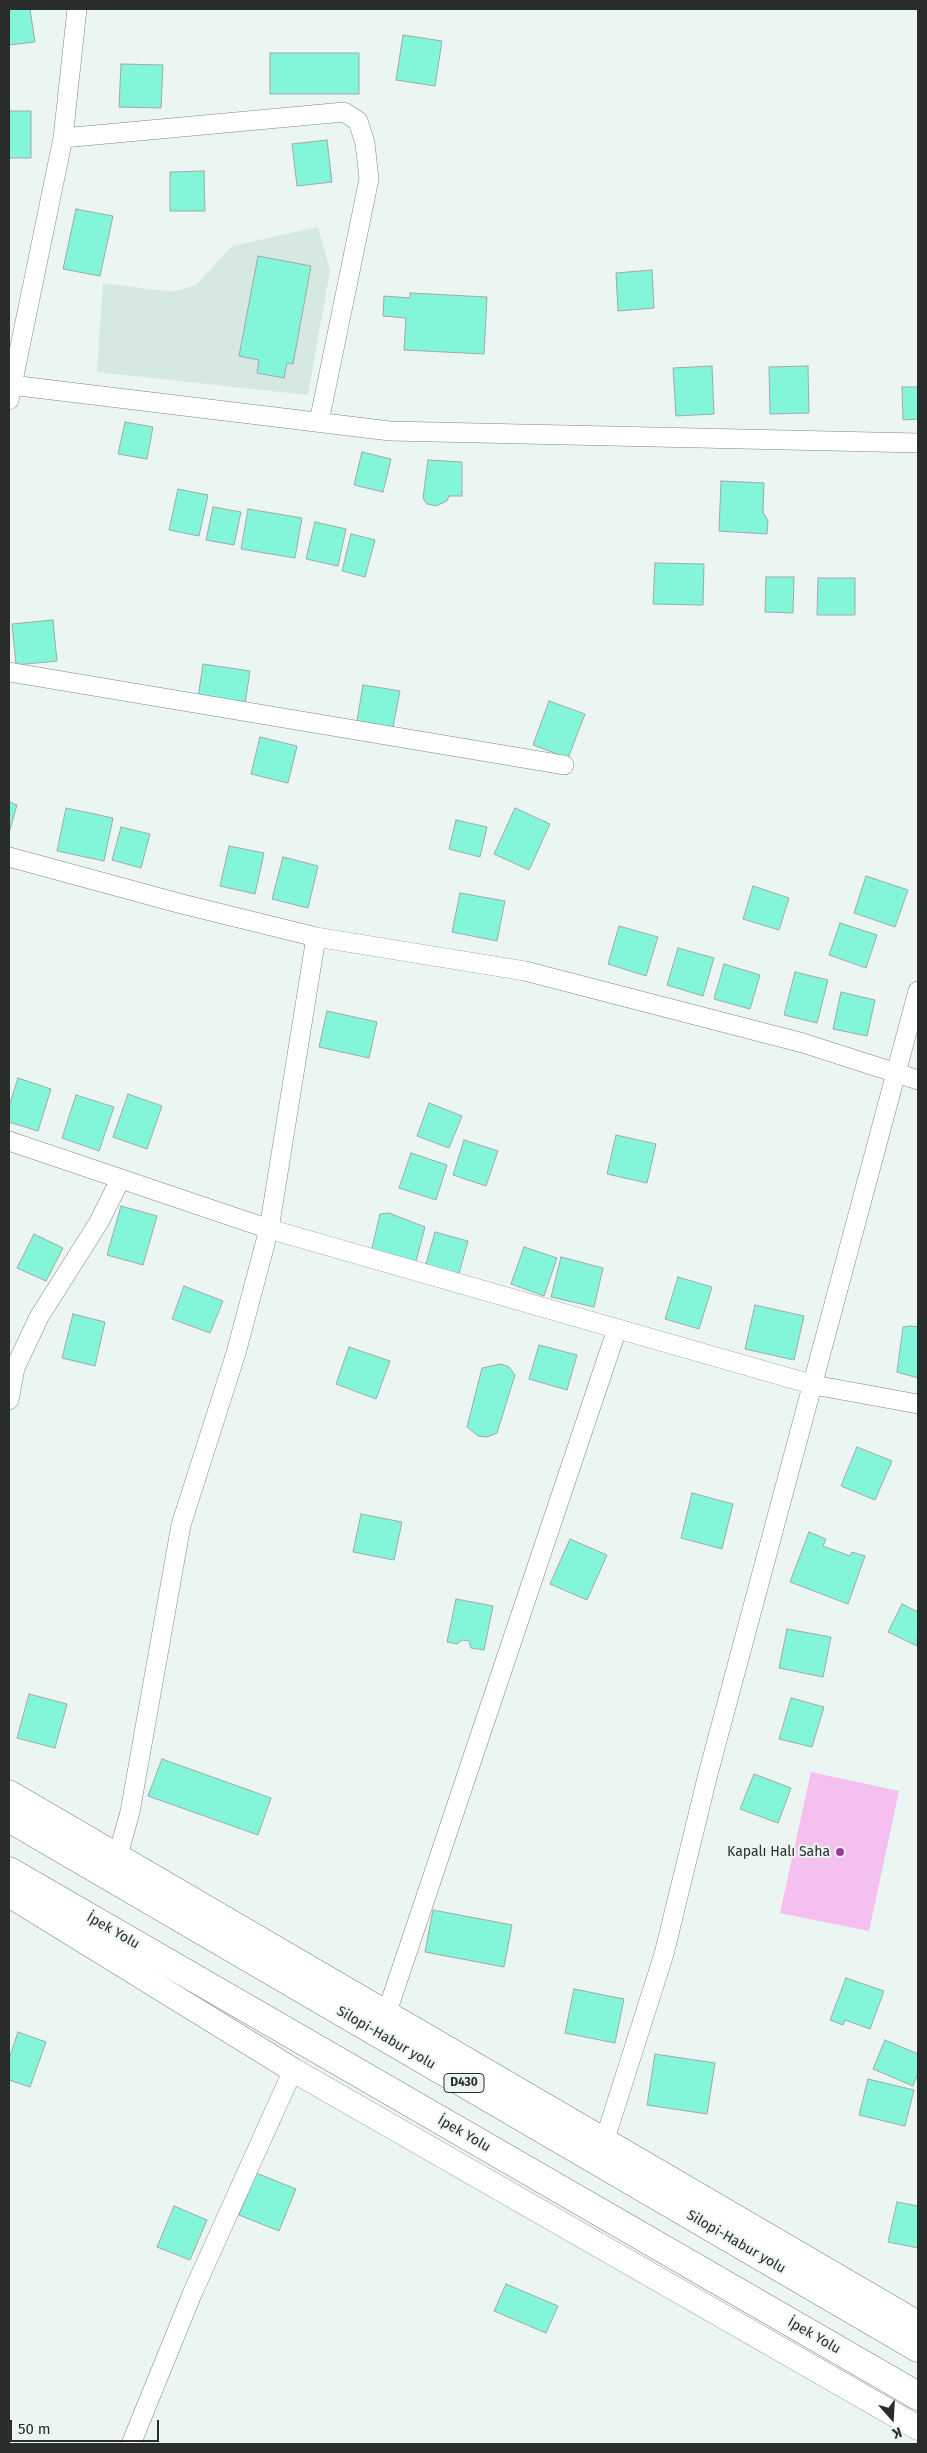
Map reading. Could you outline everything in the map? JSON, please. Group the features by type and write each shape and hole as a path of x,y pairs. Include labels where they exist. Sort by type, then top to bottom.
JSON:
{"highway":[{"name":"Silopi-Habur yolu","path":"9,1818 918,2348"},
{"name":"İpek Yolu","path":"9,1871 918,2396"}],"street":[{"path":"77,9 63,138 16,336 10,392 319,422 390,431 918,443"},
{"path":"63,138 344,112 358,121 366,143 369,179 319,422"},
{"path":"9,672 564,765"},
{"path":"9,858 316,937 525,970 803,1043 897,1075 918,1080"},
{"path":"118,1855 130,1812 181,1524 236,1353 269,1229 316,937"},
{"path":"605,2139 664,1954 708,1774 814,1385 918,991"},
{"path":"9,1141 269,1229 814,1385 918,1404"},
{"path":"9,1400 15,1368 39,1317 98,1222 120,1180"},
{"path":"387,2012 618,1329"},
{"path":"9,1792 917,2319"},
{"path":"9,1895 293,2070 918,2428"},
{"path":"131,2444 192,2294 293,2070"}],"shaded area":[{"path":"318,227 330,270 308,395 97,372 103,283 172,292 196,285 232,246"},
{"name":"Kapalı Halı Saha","path":"811,1772 899,1791 869,1931 780,1913"}],"building":[{"path":"9,9 30,9 35,42 9,45"},
{"path":"403,35 442,41 435,86 396,80"},
{"path":"270,53 359,53 359,94 270,94"},
{"path":"121,64 163,65 161,108 119,107"},
{"path":"9,111 31,111 31,158 9,158"},
{"path":"327,140 332,182 297,186 292,144"},
{"path":"204,171 205,211 170,211 170,172"},
{"path":"76,209 113,216 100,276 63,269"},
{"path":"258,256 311,266 293,364 287,363 284,378 257,373 259,360 239,356"},
{"path":"652,270 654,308 618,311 616,273"},
{"path":"410,293 487,297 484,354 404,350 406,318 383,316 384,296 410,298"},
{"path":"712,366 714,414 676,416 673,368"},
{"path":"808,366 809,413 770,414 769,367"},
{"path":"902,387 918,387 918,419 903,420"},
{"path":"125,422 153,427 147,459 118,454"},
{"path":"362,452 391,459 383,492 354,485"},
{"path":"428,460 462,462 462,496 449,496 447,501 436,506 427,504 423,498"},
{"path":"721,481 764,483 763,512 768,521 767,534 719,531"},
{"path":"178,489 208,495 199,536 169,530"},
{"path":"213,507 241,512 234,545 206,540"},
{"path":"248,509 302,518 295,558 241,549"},
{"path":"315,522 346,529 338,566 306,559"},
{"path":"351,534 375,540 365,577 342,571"},
{"path":"655,563 704,564 703,605 653,604"},
{"path":"766,577 794,577 793,613 765,612"},
{"path":"818,578 855,578 855,615 817,615"},
{"path":"53,620 57,661 16,665 12,624"},
{"path":"203,664 250,671 245,704 198,698"},
{"path":"363,685 400,691 393,727 357,721"},
{"path":"549,701 585,714 568,758 533,745"},
{"path":"260,737 297,746 288,783 251,774"},
{"path":"9,802 17,805 9,833"},
{"path":"66,808 113,818 104,861 57,851"},
{"path":"515,808 550,824 529,870 494,854"},
{"path":"456,820 487,827 480,857 449,849"},
{"path":"121,827 150,834 141,868 112,860"},
{"path":"229,846 264,853 255,894 220,886"},
{"path":"283,857 318,866 308,908 272,899"},
{"path":"866,876 908,890 895,927 854,913"},
{"path":"753,886 789,898 779,930 743,919"},
{"path":"460,893 505,901 497,941 452,932"},
{"path":"840,923 877,935 866,968 829,955"},
{"path":"619,926 658,937 646,976 608,964"},
{"path":"678,948 714,958 703,996 667,985"},
{"path":"724,964 760,975 750,1009 714,999"},
{"path":"795,972 828,980 817,1023 784,1015"},
{"path":"841,992 875,1000 867,1036 833,1029"},
{"path":"327,1011 377,1022 369,1058 319,1047"},
{"path":"18,1078 51,1089 38,1131 9,1122 9,1106"},
{"path":"128,1094 162,1106 147,1149 113,1137"},
{"path":"76,1095 114,1107 99,1151 62,1138"},
{"path":"429,1103 462,1116 449,1148 417,1136"},
{"path":"616,1135 656,1144 647,1183 607,1174"},
{"path":"464,1140 498,1151 486,1186 453,1175"},
{"path":"411,1153 447,1165 436,1200 399,1188"},
{"path":"121,1206 157,1216 143,1265 107,1255"},
{"path":"389,1213 425,1227 415,1265 374,1254 372,1248 380,1214"},
{"path":"435,1232 468,1241 458,1277 425,1268"},
{"path":"34,1234 63,1248 46,1281 17,1268"},
{"path":"524,1247 557,1258 544,1296 511,1284"},
{"path":"561,1257 603,1268 594,1307 551,1297"},
{"path":"678,1277 712,1287 699,1329 665,1319"},
{"path":"184,1286 223,1301 210,1333 172,1319"},
{"path":"755,1305 804,1316 794,1360 745,1349"},
{"path":"73,1314 105,1322 95,1366 62,1358"},
{"path":"903,1327 918,1327 918,1378 897,1372"},
{"path":"539,1345 577,1355 567,1390 529,1379"},
{"path":"349,1347 390,1361 376,1399 336,1384"},
{"path":"501,1364 509,1367 515,1375 497,1433 487,1437 478,1436 467,1427 482,1368"},
{"path":"857,1447 892,1461 875,1500 841,1486"},
{"path":"692,1493 733,1504 722,1549 681,1538"},
{"path":"361,1514 402,1522 394,1560 353,1552"},
{"path":"809,1532 826,1539 823,1546 850,1556 852,1552 865,1556 848,1604 790,1582"},
{"path":"570,1539 607,1555 587,1600 550,1584"},
{"path":"456,1599 493,1606 484,1650 471,1648 469,1641 462,1640 457,1644 447,1642"},
{"path":"902,1604 918,1612 917,1646 888,1632"},
{"path":"787,1629 831,1637 823,1677 779,1668"},
{"path":"29,1694 67,1704 55,1748 17,1738"},
{"path":"791,1698 824,1707 812,1747 779,1739"},
{"path":"162,1759 271,1798 258,1835 148,1796"},
{"path":"754,1774 791,1788 778,1823 740,1809"},
{"path":"433,1910 512,1925 504,1967 425,1952"},
{"path":"846,1978 884,1991 870,2029 845,2020 843,2025 830,2020"},
{"path":"574,1989 624,1999 615,2043 565,2033"},
{"path":"18,2032 46,2042 30,2087 9,2080 9,2059"},
{"path":"885,2040 918,2054 918,2073 913,2086 873,2069"},
{"path":"655,2054 715,2063 707,2114 647,2105"},
{"path":"868,2079 914,2090 905,2126 859,2115"},
{"path":"256,2173 296,2189 279,2231 239,2215"},
{"path":"897,2202 918,2206 918,2248 888,2242"},
{"path":"174,2206 207,2220 190,2260 157,2247"},
{"path":"506,2284 558,2306 546,2333 494,2311"}],"place":[{"name":"Kapalı Halı Saha","path":"840,1852"}]}
